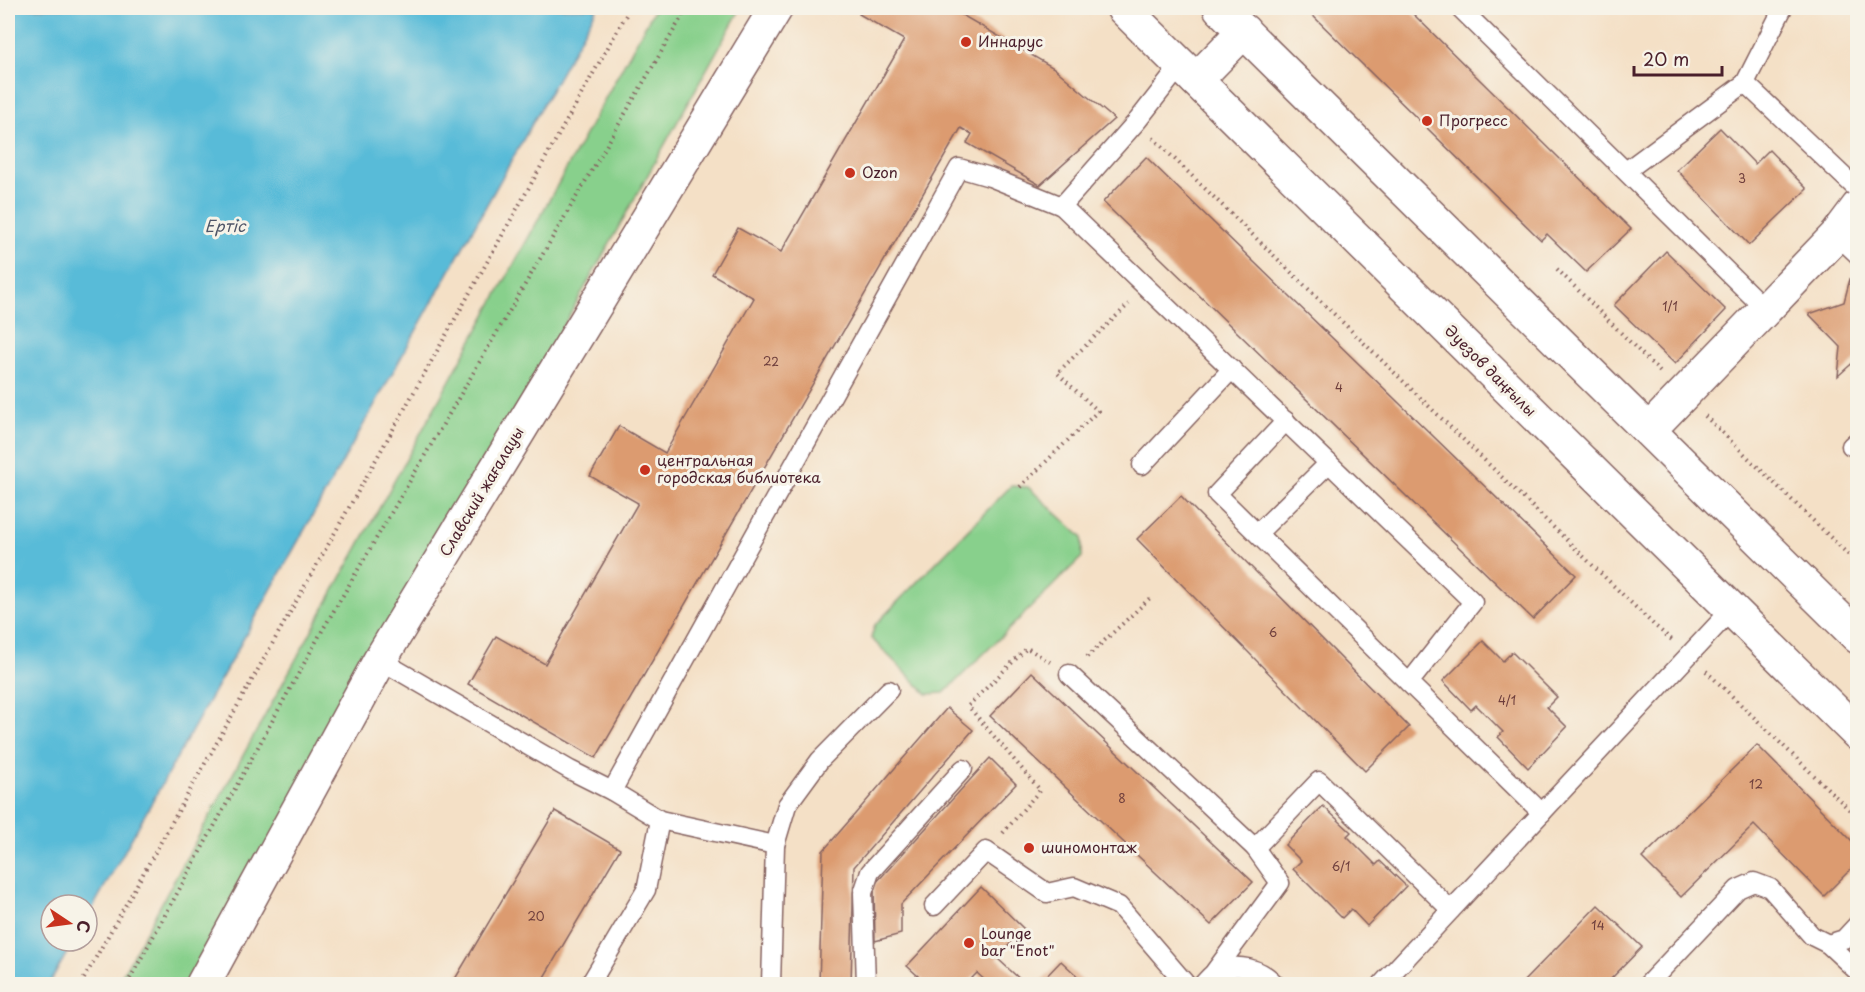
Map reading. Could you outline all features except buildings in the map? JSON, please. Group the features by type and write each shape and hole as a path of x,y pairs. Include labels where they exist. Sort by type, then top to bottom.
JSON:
{"street":[{"name":"Славский жағалауы","path":"203,984 380,660 776,8"},
{"name":"Әуезов даңғылы","path":"1123,8 1857,734"},
{"path":"1220,8 1857,636"},
{"path":"1189,73 1244,31"},
{"path":"1648,430 1765,309 1847,245 1857,207"}],"lane":[{"path":"1460,8 1765,309"},
{"path":"1626,171 1745,83 1783,8"},
{"path":"1062,206 1138,120 1189,73"},
{"path":"1745,83 1857,190"},
{"path":"612,791 959,168 990,177 1062,206 1473,602 1409,683"},
{"path":"1142,465 1232,369"},
{"path":"1286,421 1217,494 1542,813"},
{"path":"1258,533 1329,463"},
{"path":"1382,984 1731,609"},
{"path":"380,660 660,820 775,845"},
{"path":"1069,674 1255,848 1280,883 1209,978"},
{"path":"771,984 775,845 787,805 820,760 889,690"},
{"path":"866,984 864,893 870,872 963,769"},
{"path":"1255,848 1320,780 1451,910"},
{"path":"590,984 646,890 660,820"},
{"path":"934,906 986,851 1047,893 1074,887 1119,906 1186,984"},
{"path":"1648,984 1738,888 1754,882 1770,888 1812,936 1828,944 1854,975"},
{"path":"1828,944 1844,939 1857,924"},
{"path":"1209,978 1240,965 1267,975 1275,984"}],"path":[{"path":"81,984 630,8"},
{"path":"127,984 322,631 687,8"},
{"path":"1138,120 1181,165 1654,625 1690,655 1857,818"},
{"path":"1020,487 1098,411 1057,373 1147,287"},
{"path":"986,851 1040,790 968,706 1027,648 1069,674 1150,598"}],"green space":[{"path":"655,8 741,8 196,984 117,984"},
{"path":"1011,486 1028,487 1082,537 1082,557 944,693 927,694 871,638 875,625"}],"water":[{"name":"Ертіс","path":"8,8 597,8 99,897 99,893 39,893 39,953 67,953 49,984 8,984"}],"place":[{"name":"Иннарус","path":"966,42"},
{"name":"Прогресс","path":"1427,121"},
{"name":"Ozon","path":"850,173"},
{"name":"центральная городская библиотека","path":"645,470"},
{"name":"шиномонтаж","path":"1029,848"},
{"name":"Lounge bar \"Enot\"","path":"969,943"}]}
